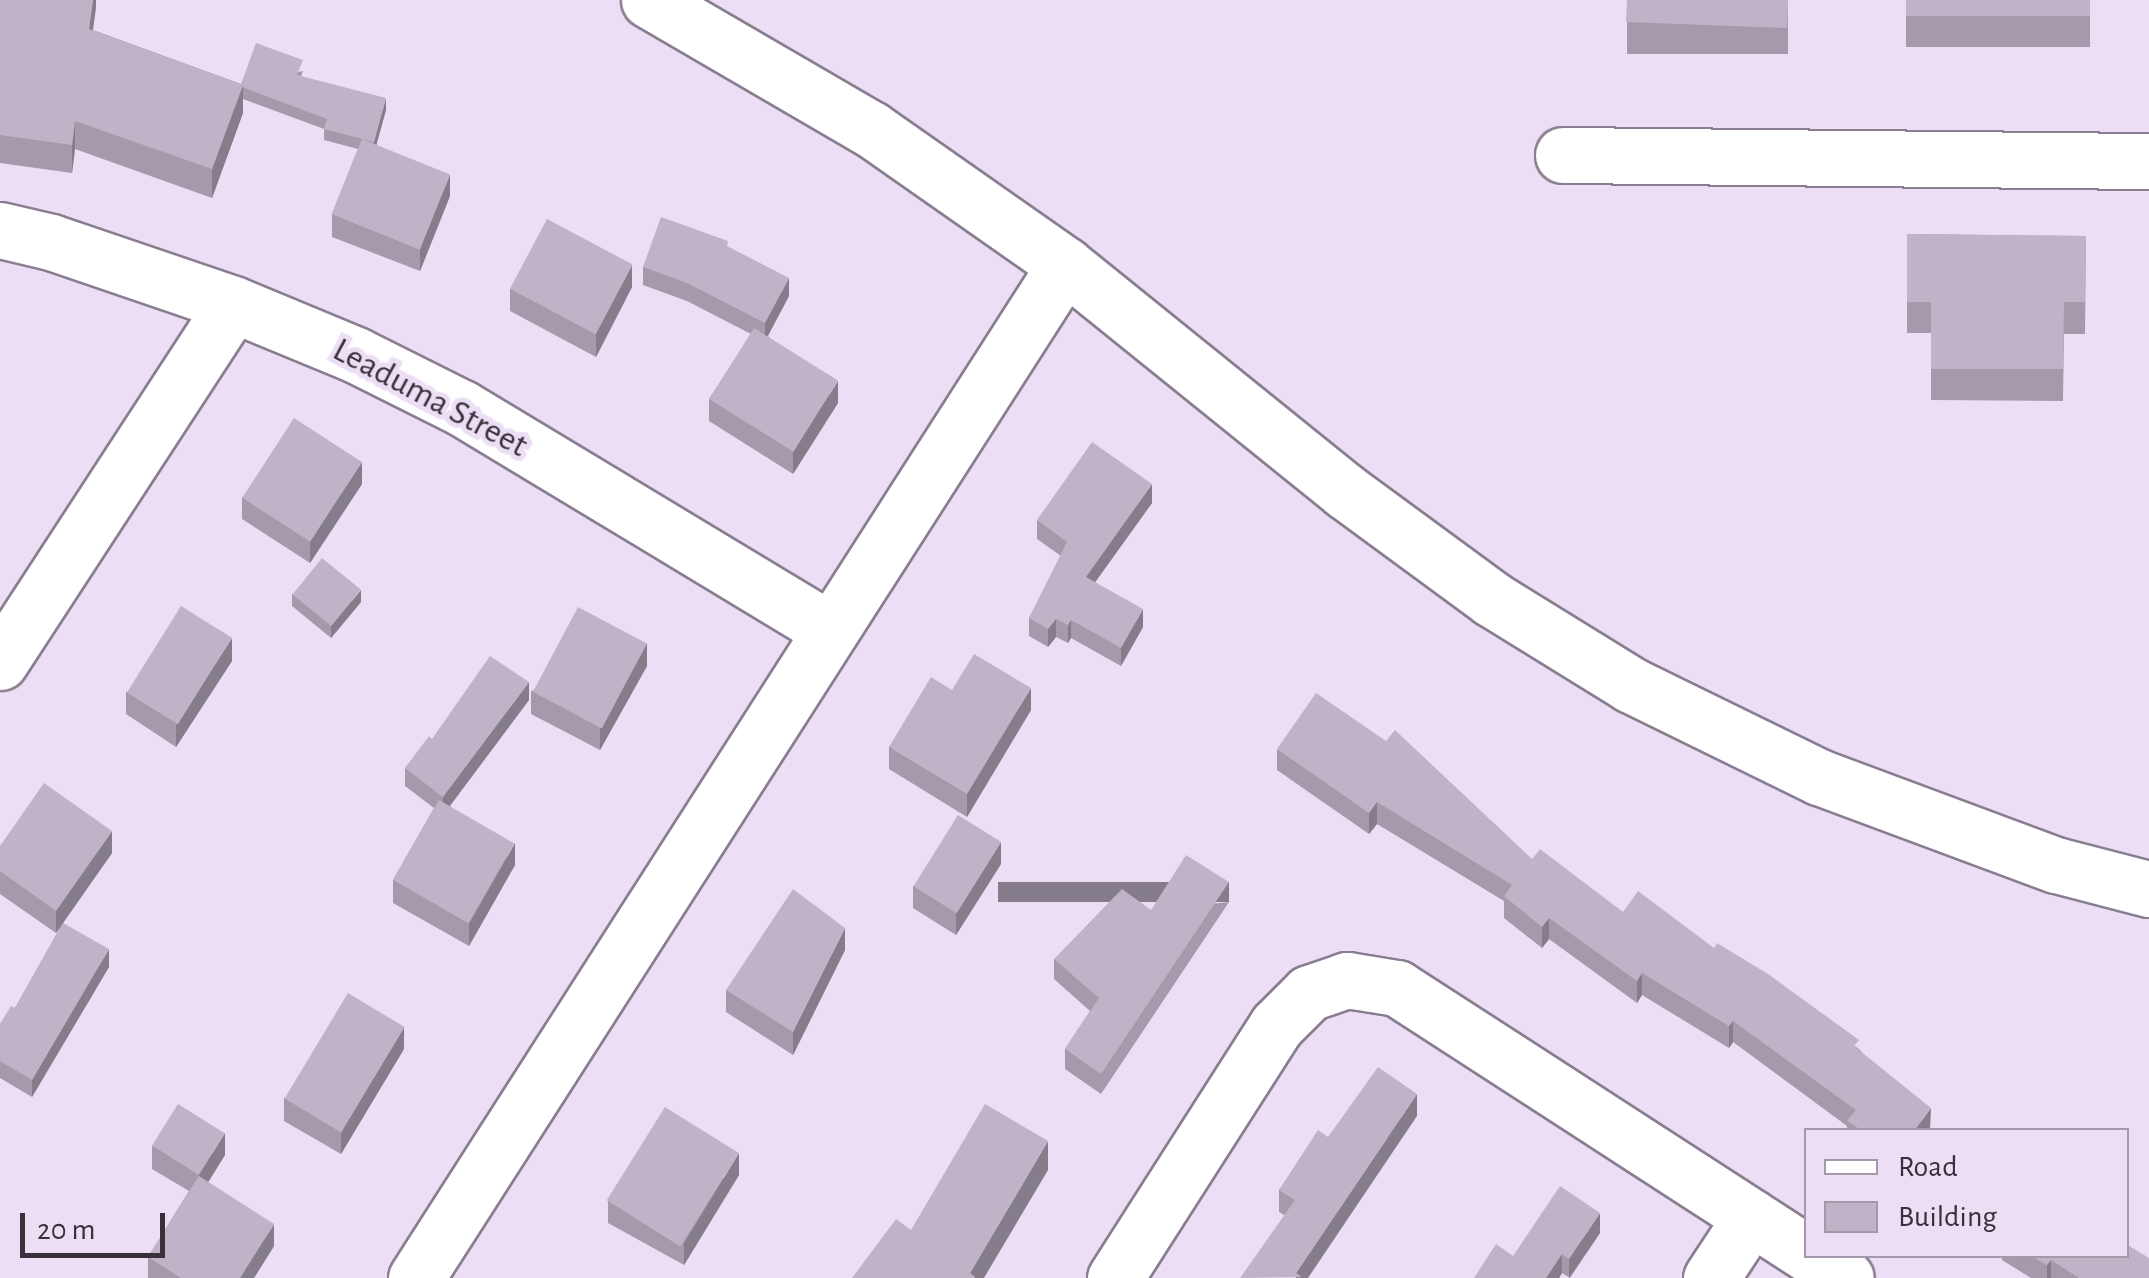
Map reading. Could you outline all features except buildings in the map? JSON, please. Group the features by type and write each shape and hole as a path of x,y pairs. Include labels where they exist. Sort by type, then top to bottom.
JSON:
{"street":[{"path":"649,0 871,129 1064,265 1345,491 1492,599 1631,685 1819,778 2056,865 2149,888"},
{"path":"1564,155 2149,161"},
{"name":"Leaduma Street","path":"0,230 51,242 233,304 356,355 462,408 830,630"},
{"path":"416,1278 1064,265"},
{"path":"0,662 233,304"},
{"path":"1115,1278 1277,1025 1309,993 1347,980 1397,988 1804,1251"},
{"path":"1712,1278 1751,1218"},
{"path":"1815,1258 1846,1278"}]}
